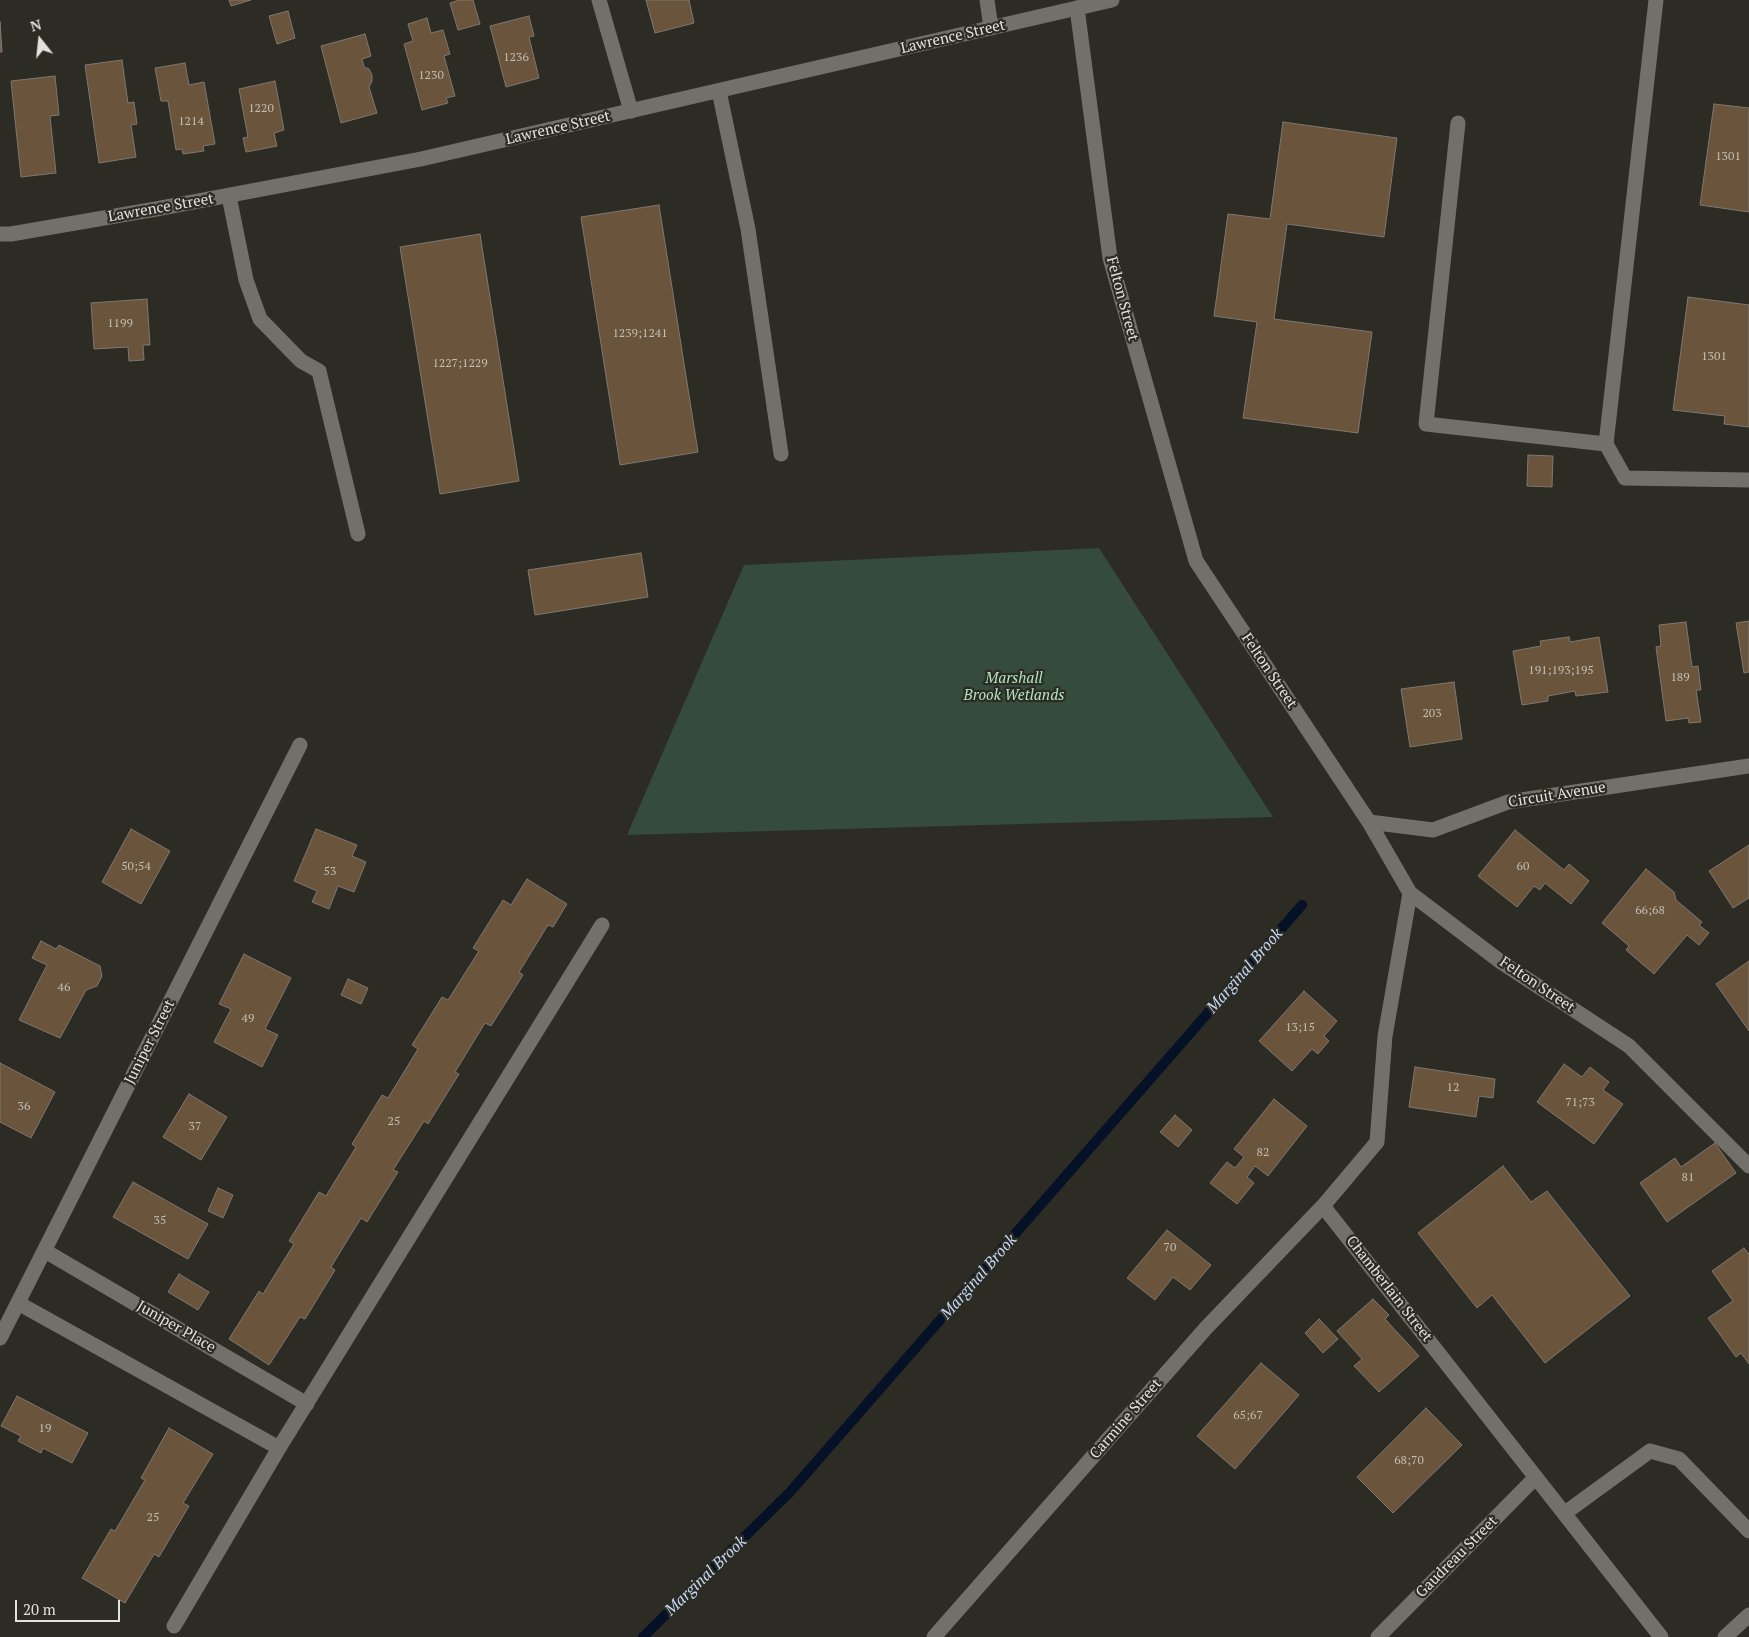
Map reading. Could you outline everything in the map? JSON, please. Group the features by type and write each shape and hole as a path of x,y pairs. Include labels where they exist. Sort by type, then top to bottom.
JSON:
{"street":[{"path":"599,0 631,111"},
{"path":"987,0 991,28"},
{"name":"Lawrence Street","path":"0,234 12,234 229,196 420,159 1112,0"},
{"path":"1656,0 1606,444 1625,478 1749,480"},
{"name":"Felton Street","path":"1076,8 1110,258 1196,561 1369,822 1410,893 1501,962 1629,1046 1749,1166"},
{"path":"719,91 748,229 781,454"},
{"path":"1458,123 1426,424 1606,444"},
{"path":"229,196 246,280 260,319 301,361 319,371 358,534"},
{"name":"Juniper Street","path":"0,1338 300,745"},
{"name":"Circuit Avenue","path":"1369,822 1433,830 1508,802 1749,766"},
{"path":"1323,1206 1377,1142 1385,1036 1410,893"},
{"path":"174,1626 279,1448 602,925"},
{"name":"Chamberlain Street","path":"1323,1206 1661,1637"},
{"name":"Carmine Street","path":"934,1637 1206,1328 1323,1206"},
{"name":"Juniper Place","path":"45,1251 307,1404"},
{"path":"18,1303 279,1448"},
{"path":"1565,1513 1650,1451 1679,1458 1749,1531"},
{"name":"Gaudreau Street","path":"1378,1637 1536,1476"},
{"path":"1725,1637 1749,1615"}],"green space":[{"name":"Marshall Brook Wetlands","path":"1099,548 1273,817 627,835 744,565"}],"building":[{"path":"229,0 251,0 231,6"},
{"path":"459,0 473,0 480,24 458,30 450,3"},
{"path":"646,0 689,0 694,23 655,33"},
{"path":"288,11 295,38 277,44 269,16"},
{"path":"529,16 534,36 529,37 539,78 506,87 490,26"},
{"path":"427,18 431,33 443,30 450,54 444,56 455,96 446,98 448,103 422,110 404,44 413,41 408,24"},
{"path":"0,22 2,52 0,52"},
{"path":"365,34 371,56 362,59 364,67 369,69 372,75 369,87 377,113 341,123 321,46"},
{"path":"122,60 128,103 134,102 137,124 131,125 136,157 99,163 85,65"},
{"path":"185,63 189,85 204,82 215,144 203,146 204,151 183,154 182,149 176,150 168,101 161,101 155,68"},
{"path":"55,76 59,115 50,116 56,173 21,177 11,81"},
{"path":"275,81 284,130 274,133 277,146 246,152 243,138 248,137 239,89"},
{"path":"1714,104 1749,108 1749,212 1700,205"},
{"path":"1283,122 1397,138 1384,237 1287,224 1274,319 1372,332 1358,433 1243,418 1257,322 1214,316 1228,214 1270,219"},
{"path":"659,205 698,452 620,465 581,217"},
{"path":"480,234 519,481 440,494 400,247"},
{"path":"1688,297 1749,305 1749,427 1724,424 1725,416 1673,410"},
{"path":"147,299 150,345 143,345 144,360 129,361 128,347 94,349 91,303"},
{"path":"1528,455 1553,456 1552,487 1527,486"},
{"path":"641,553 648,597 535,615 528,570"},
{"path":"1749,621 1749,672 1744,673 1736,623"},
{"path":"1686,622 1692,667 1698,666 1701,690 1696,690 1701,722 1689,723 1688,718 1666,721 1656,647 1661,646 1659,625"},
{"path":"1569,637 1570,642 1599,637 1608,692 1576,696 1575,691 1548,696 1548,701 1522,705 1513,651 1541,646 1540,641"},
{"path":"1454,682 1462,739 1410,747 1401,689"},
{"path":"131,829 170,851 141,904 102,882"},
{"path":"316,829 357,845 352,856 366,862 354,892 338,886 329,909 312,902 317,891 294,881"},
{"path":"1515,830 1564,870 1569,864 1589,881 1571,904 1545,883 1540,890 1534,886 1517,907 1478,876"},
{"path":"1749,845 1749,898 1733,908 1709,871"},
{"path":"1646,869 1674,892 1676,900 1702,922 1699,925 1709,933 1699,945 1687,935 1654,974 1626,950 1629,946 1602,923"},
{"path":"527,879 567,904 553,927 548,925 519,972 523,975 491,1026 485,1023 455,1072 459,1074 428,1124 424,1121 393,1170 398,1172 367,1222 361,1218 331,1267 335,1270 305,1319 300,1317 269,1365 229,1339 259,1291 263,1294 294,1244 289,1241 319,1192 326,1196 356,1147 352,1144 382,1095 388,1098 418,1049 412,1045 442,997 448,1000 479,951 473,948 503,900 511,905"},
{"path":"41,941 56,949 59,945 100,966 102,976 97,986 86,990 60,1038 19,1020 47,965 32,958"},
{"path":"244,954 291,978 265,1029 278,1035 262,1067 214,1042 231,1009 219,1004"},
{"path":"1749,961 1749,1031 1716,984"},
{"path":"348,979 368,988 361,1004 341,995"},
{"path":"1304,991 1337,1021 1324,1036 1329,1041 1318,1054 1312,1049 1292,1071 1259,1041"},
{"path":"0,1063 55,1092 31,1138 0,1122"},
{"path":"1564,1064 1582,1077 1590,1067 1609,1082 1603,1090 1623,1104 1594,1144 1537,1102"},
{"path":"1415,1067 1495,1079 1493,1098 1479,1096 1476,1117 1409,1107"},
{"path":"189,1094 227,1117 201,1160 163,1137"},
{"path":"1274,1099 1307,1126 1268,1176 1255,1166 1247,1177 1254,1183 1237,1204 1210,1183 1227,1162 1235,1168 1244,1157 1234,1149"},
{"path":"1175,1115 1192,1130 1178,1147 1160,1132"},
{"path":"1715,1143 1736,1173 1667,1222 1640,1183 1675,1158 1681,1167"},
{"path":"1503,1166 1531,1202 1547,1191 1630,1296 1545,1363 1492,1295 1477,1308 1418,1233"},
{"path":"133,1182 208,1224 188,1259 113,1217"},
{"path":"218,1188 233,1195 223,1218 208,1211"},
{"path":"1167,1230 1211,1265 1190,1290 1173,1277 1155,1300 1127,1278"},
{"path":"1744,1248 1749,1254 1749,1364 1741,1353 1736,1357 1708,1318 1733,1301 1712,1271"},
{"path":"179,1274 209,1292 198,1310 168,1292"},
{"path":"1373,1299 1389,1315 1385,1319 1419,1356 1379,1392 1354,1366 1362,1359 1337,1331"},
{"path":"1319,1319 1338,1339 1323,1353 1305,1333"},
{"path":"1261,1363 1299,1395 1235,1469 1197,1436"},
{"path":"17,1396 88,1433 72,1463 43,1448 41,1453 18,1441 21,1436 1,1426"},
{"path":"1426,1408 1462,1445 1393,1513 1357,1477"},
{"path":"169,1428 213,1454 183,1503 189,1506 159,1557 154,1554 125,1603 82,1578 111,1529 115,1531 145,1480 141,1478"}],"waterway":[{"name":"Marginal Brook","path":"643,1637 790,1492 1302,905"}]}
